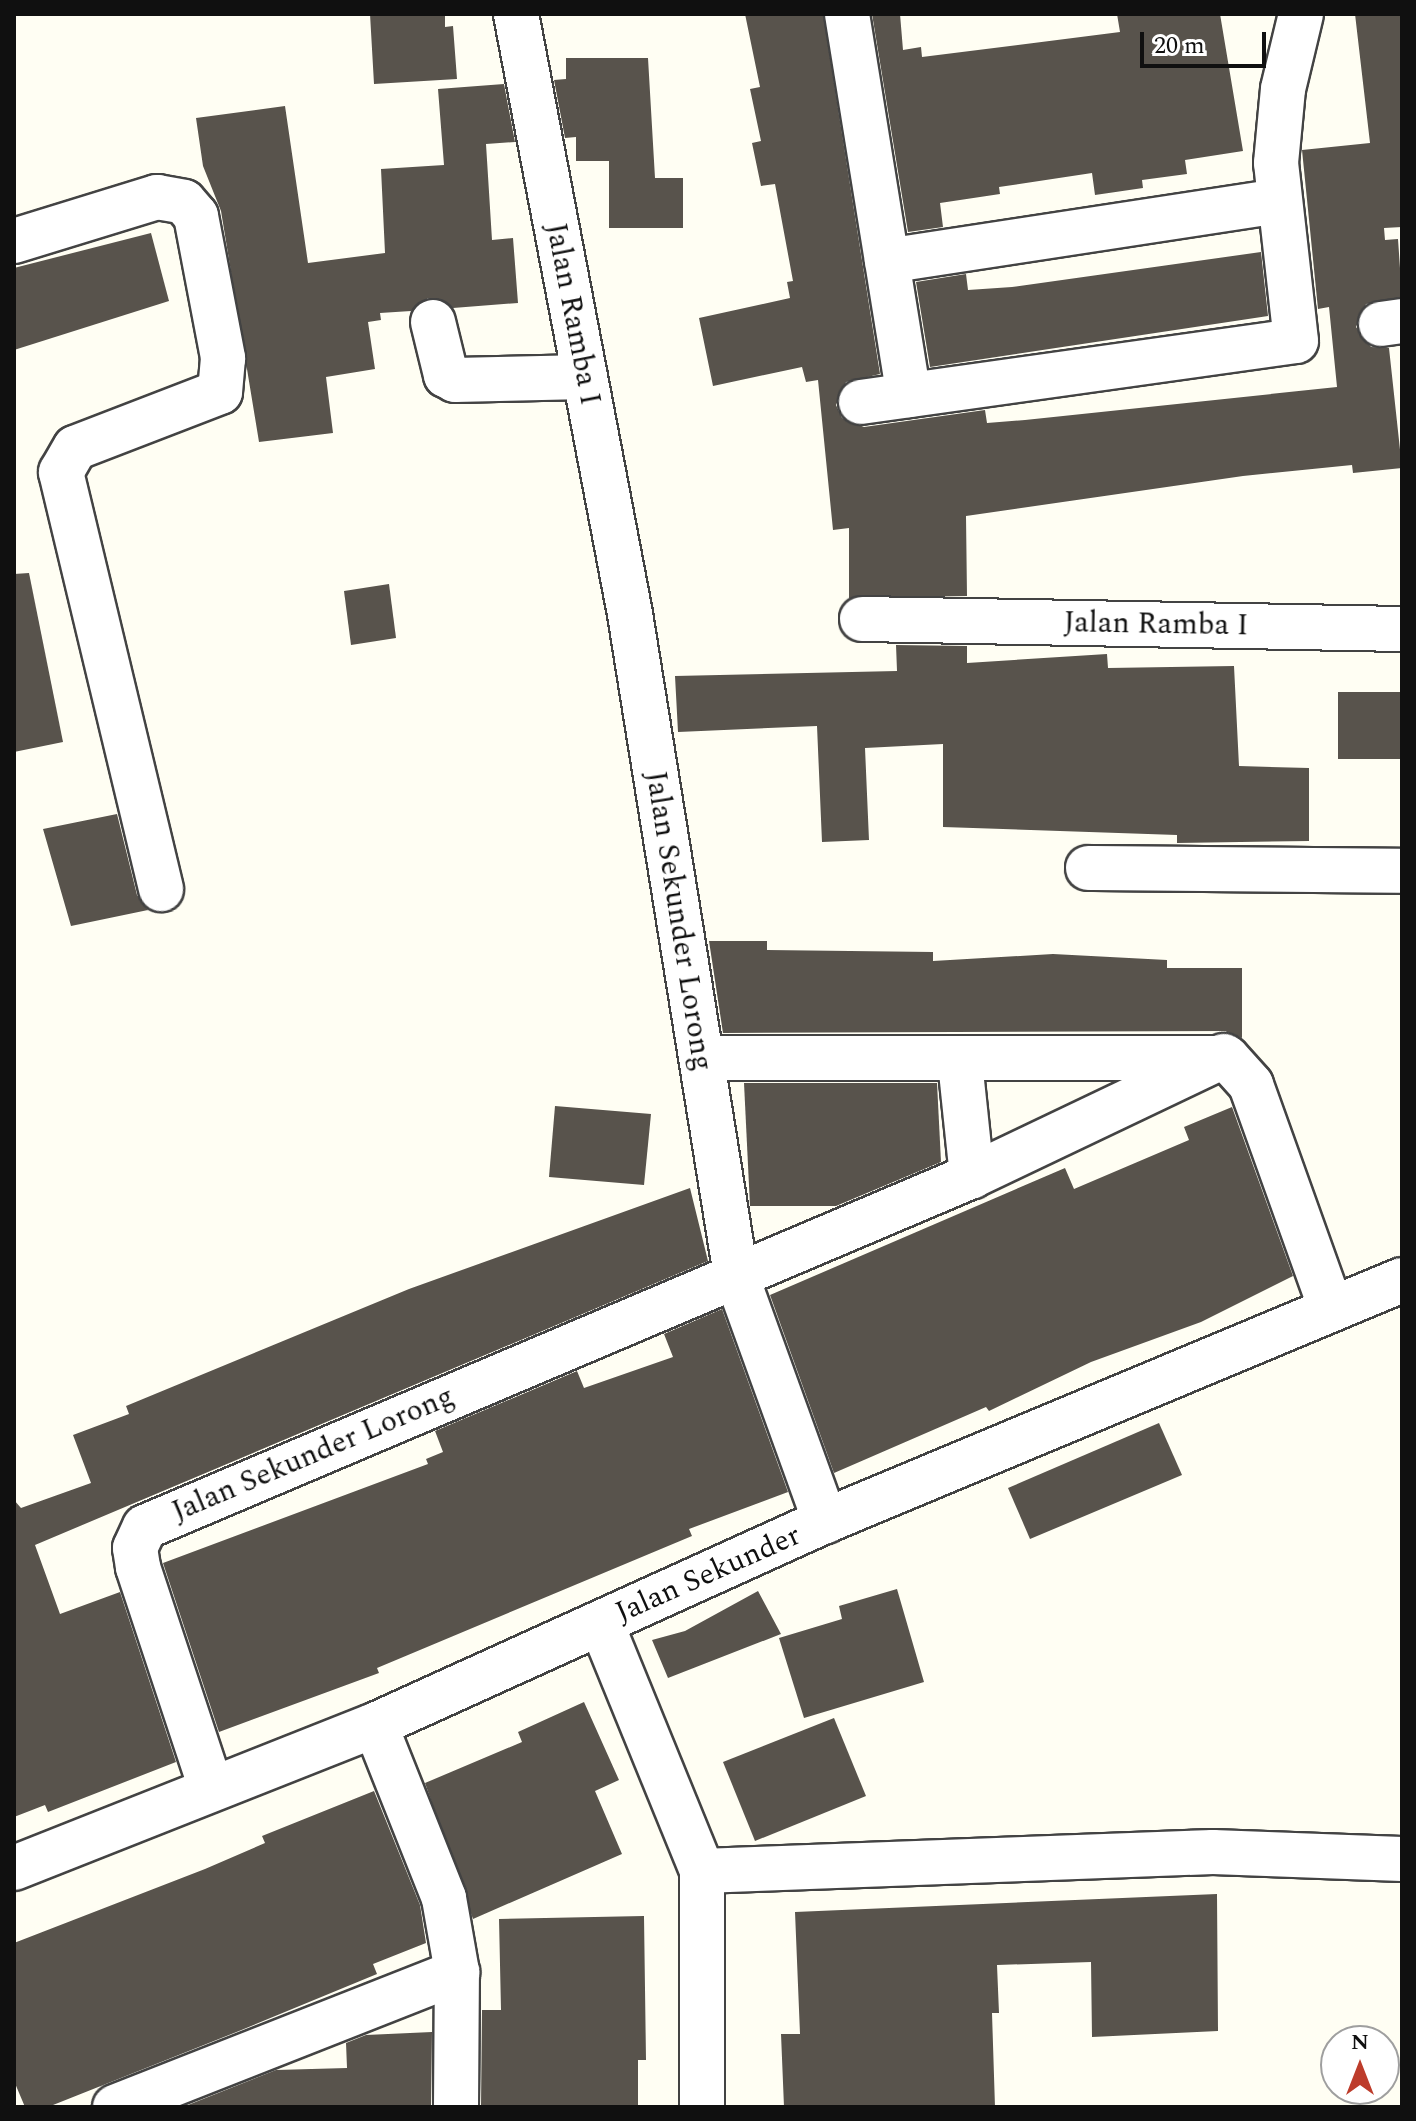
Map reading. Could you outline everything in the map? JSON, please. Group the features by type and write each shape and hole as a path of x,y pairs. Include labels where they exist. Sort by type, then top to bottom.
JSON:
{"street":[{"name":"Jalan Ramba I","path":"516,14 630,614"},
{"path":"861,402 1296,341 1278,201 1283,89 1301,14"},
{"path":"857,15 887,261 909,395"},
{"path":"14,241 157,197 184,202 196,216 223,358 220,392 75,448 61,472 161,889"},
{"path":"887,261 1278,201"},
{"path":"433,322 446,375 455,380 585,377"},
{"name":"Jalan Sekunder Lorong","path":"630,614 736,1275 825,1521"},
{"name":"Jalan Ramba I","path":"862,619 1402,629"},
{"path":"1088,868 1402,871"},
{"path":"702,1058 960,1062 1224,1056 1251,1085 1331,1308"},
{"name":"Jalan Sekunder Lorong","path":"211,1788 138,1567 135,1548 145,1527 972,1176 1224,1056"},
{"path":"960,1062 972,1176"},
{"name":"Jalan Sekunder","path":"14,1868 375,1725 825,1521 1402,1280"},
{"path":"601,1623 702,1871 702,2107"},
{"path":"375,1725 444,1898 457,1972 456,2107"},
{"path":"702,1871 1213,1852 1402,1859"},
{"path":"115,2107 457,1972"}],"building":[{"path":"370,14 445,14 445,27 453,26 457,79 374,84"},
{"path":"745,14 823,14 880,374 846,382 836,405 842,418 864,427 985,410 987,423 1337,387 1329,307 1318,309 1302,150 1370,143 1355,14 1402,14 1402,227 1384,228 1385,240 1398,239 1402,297 1366,304 1356,327 1371,347 1389,348 1402,468 1353,473 1352,465 1243,476 966,516 967,596 849,598 849,528 833,530 818,380 806,382 802,367 713,386 699,318 790,298 787,282 793,281 775,184 761,186 752,143 761,141 750,89 760,87"},
{"path":"872,14 900,14 903,50 921,47 922,57 1120,32 1117,14 1220,14 1243,151 1185,160 1187,174 1142,180 1143,188 1095,195 1092,173 999,187 1000,194 940,203 943,227 908,232"},
{"path":"566,58 648,58 655,178 683,178 683,228 609,228 609,161 576,161 576,137 565,138 554,80 566,79"},
{"path":"504,84 515,142 486,144 492,240 513,238 518,303 453,308 428,298 411,311 380,313 381,320 368,322 375,369 326,377 333,433 259,442 221,211 203,166 196,118 285,106 308,263 385,253 381,169 444,165 438,89"},
{"path":"151,233 169,301 14,350 14,268"},
{"path":"1261,252 1268,316 930,367 916,282 966,274 968,290 1012,287"},
{"path":"29,573 63,742 14,752 14,574"},
{"path":"389,584 396,638 351,645 344,591"},
{"path":"896,645 967,646 967,663 1107,654 1108,668 1234,666 1239,766 1309,768 1309,841 1177,843 1177,835 943,827 943,744 865,748 869,840 822,842 817,726 678,732 675,676 897,671"},
{"path":"1338,692 1402,692 1402,759 1338,759"},
{"path":"117,814 137,895 148,910 71,926 43,829"},
{"path":"709,941 767,941 767,950 933,952 933,961 1053,954 1167,960 1167,968 1242,968 1242,1038 1225,1031 723,1033"},
{"path":"744,1083 937,1083 941,1162 836,1206 750,1206"},
{"path":"555,1106 651,1114 644,1185 549,1177"},
{"path":"1232,1107 1293,1276 1201,1322 1091,1362 989,1411 986,1407 834,1473 770,1295 1065,1168 1074,1189 1189,1140 1184,1127"},
{"path":"690,1188 708,1261 35,1545 60,1614 120,1592 176,1762 48,1812 45,1805 14,1817 14,1500 21,1508 91,1483 73,1435 129,1414 126,1406 409,1289"},
{"path":"722,1309 788,1492 689,1529 692,1536 377,1668 379,1673 219,1732 163,1563 428,1464 426,1459 443,1452 435,1431 577,1371 584,1388 673,1357 664,1334"},
{"path":"1159,1423 1182,1475 1030,1539 1008,1488"},
{"path":"897,1589 924,1682 804,1718 779,1638 842,1619 839,1606"},
{"path":"758,1591 781,1634 668,1678 652,1640 685,1631"},
{"path":"584,1702 619,1780 595,1791 622,1854 473,1919 425,1783 522,1742 518,1732"},
{"path":"834,1718 866,1796 755,1841 723,1762"},
{"path":"374,1791 420,1905 426,1943 373,1964 377,1974 239,2031 48,2107 25,2107 14,2081 14,1943 205,1869 265,1843 262,1836"},
{"path":"1217,1894 1218,2031 1092,2037 1091,1962 997,1965 999,2013 992,2013 995,2107 784,2107 781,2034 800,2034 795,1912"},
{"path":"644,1916 646,2060 638,2060 638,2107 481,2107 482,2010 501,2010 499,1919"},
{"path":"432,2032 431,2107 183,2107 276,2070 347,2068 346,2043 366,2035"}]}
